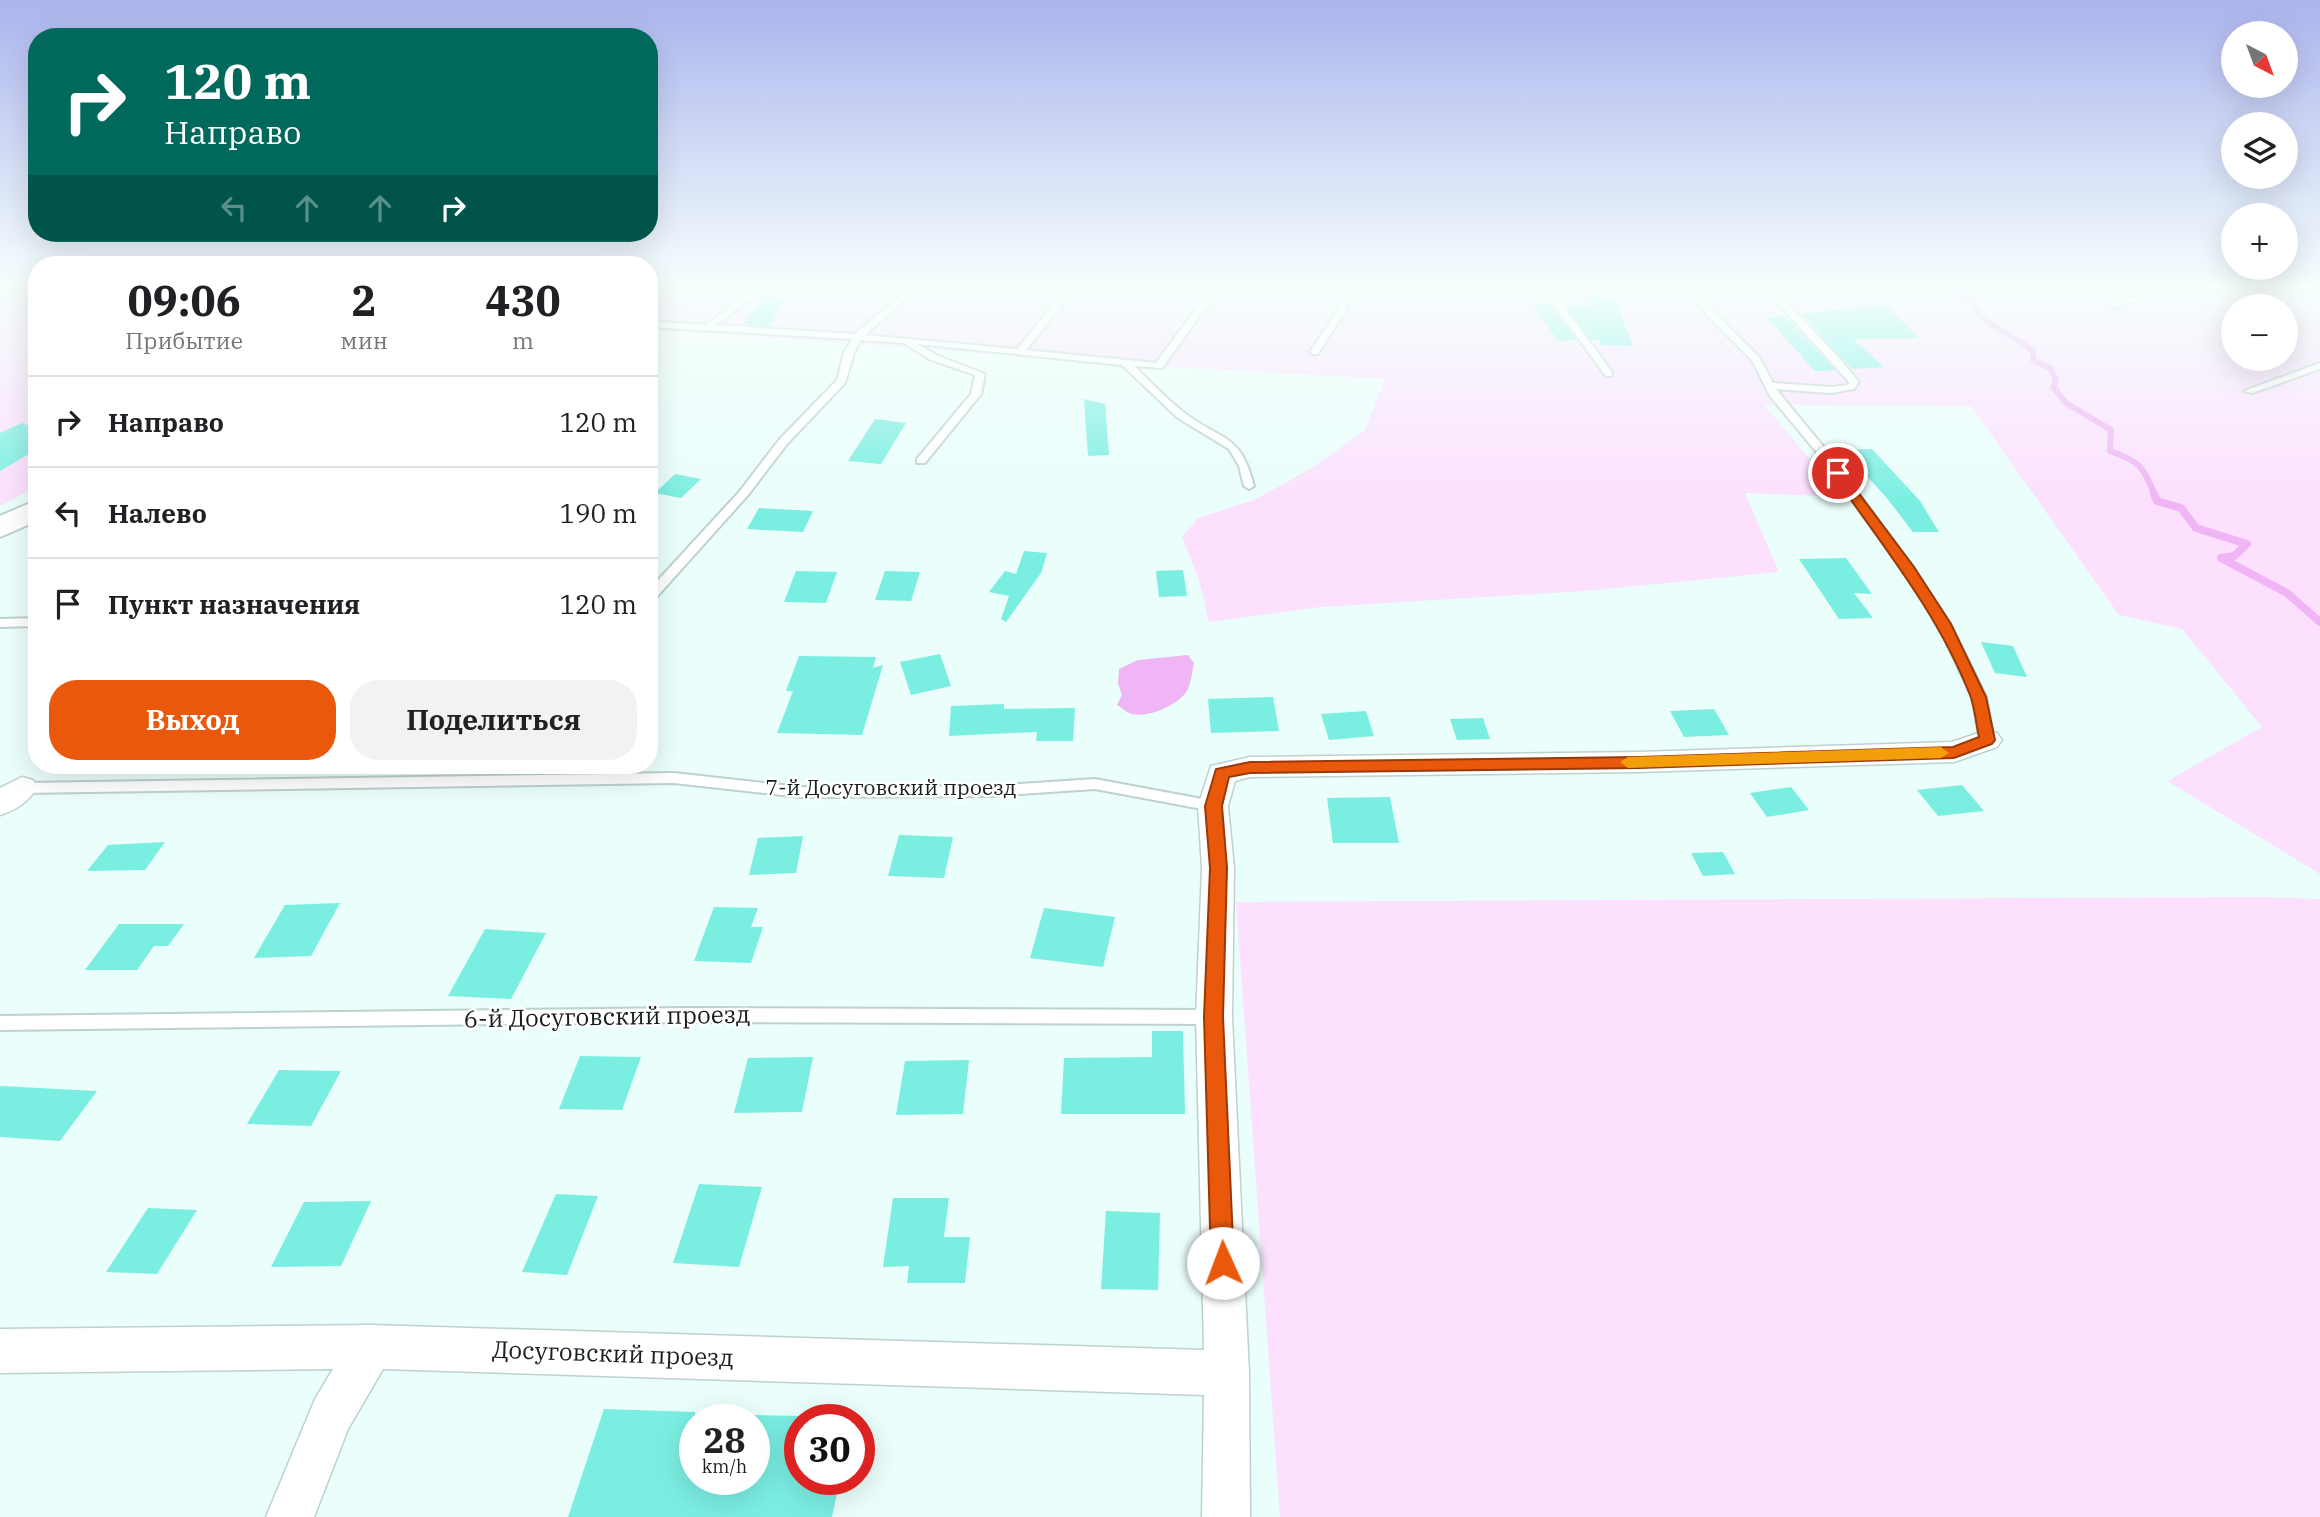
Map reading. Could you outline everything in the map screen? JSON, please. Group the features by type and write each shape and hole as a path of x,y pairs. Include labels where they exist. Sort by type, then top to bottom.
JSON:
{"main road":[{"path":"0,528 28,514"}],"street":[{"path":"1226,1517 1227,1373 1214,1017 1218,868 1213,806 1222,773 1250,767 1639,762 1940,753 1954,752 1987,740"},
{"path":"290,1517 331,1415 371,1347"},
{"name":"Досуговский проезд","path":"0,1351 371,1347 1227,1373"}],"lane":[{"path":"658,588 744,493 783,442 842,381 847,359"},
{"path":"921,461 976,394 980,374 941,359"},
{"path":"1097,359 1159,366"},
{"path":"1159,366 1164,359"},
{"path":"1598,359 1609,374"},
{"path":"1756,359 1769,386 1893,548 1944,624 1979,697 1987,740"},
{"path":"1769,386 1831,390 1851,387 1854,382 1837,359"},
{"path":"1159,366 1125,363 1182,416 1233,447 1244,466 1249,486"},
{"path":"2249,391 2320,366"},
{"path":"0,623 28,622"},
{"name":"7-й Досуговский проезд","path":"11,796 674,778 800,792 992,790 1095,783 1213,806"},
{"name":"6-й Досуговский проезд","path":"0,1023 686,1015 1214,1017"}],"shaded area":[{"path":"0,359 28,359 28,491 0,506"},
{"path":"1060,359 2221,359 2221,371 2298,371 2298,359 2320,359 2320,874 2167,781 2262,727 2182,629 2119,615 1971,406 1764,405 1842,497 1745,493 1779,572 1585,591 1320,607 1209,622 1199,580 1182,537 1198,518 1254,500 1312,468 1365,430 1385,379"},
{"path":"1188,655 1194,663 1190,681 1187,691 1177,701 1154,712 1139,715 1117,705 1122,695 1118,683 1119,669 1138,660"},
{"path":"2263,897 2320,899 2320,1517 1280,1517 1236,902"}],"building":[{"path":"1804,359 1825,359 1835,370 1815,371"},
{"path":"1843,359 1875,359 1884,367 1852,369"},
{"path":"1084,399 1105,404 1109,455 1088,456"},
{"path":"875,419 906,423 881,464 848,461"},
{"path":"22,423 28,425 28,454 0,471 0,433"},
{"path":"1872,449 1920,501 1939,532 1913,532 1886,497 1843,450"},
{"path":"675,474 701,479 681,498 658,494 658,490"},
{"path":"759,508 813,511 803,532 747,529"},
{"path":"1024,551 1047,553 1041,573 1006,622 1001,619 1009,596 989,592 1005,571 1016,574"},
{"path":"1846,558 1872,594 1854,593 1873,618 1839,619 1799,559"},
{"path":"1183,570 1187,596 1159,597 1156,571"},
{"path":"796,571 837,572 826,603 784,602"},
{"path":"885,571 920,572 911,601 875,600"},
{"path":"1981,642 2013,646 2027,677 1995,673"},
{"path":"940,654 951,686 911,695 900,662"},
{"path":"799,656 876,657 873,668 883,665 862,735 777,733 793,691 786,691"},
{"path":"1273,697 1279,731 1211,733 1208,699"},
{"path":"1004,704 1004,709 1075,708 1073,741 1036,741 1037,732 949,736 951,706"},
{"path":"1714,709 1729,735 1684,737 1670,711"},
{"path":"1366,711 1374,736 1329,740 1321,714"},
{"path":"1483,718 1490,739 1457,740 1450,719"},
{"path":"1962,785 1984,811 1938,816 1917,790"},
{"path":"1791,787 1809,810 1767,817 1750,793"},
{"path":"1390,797 1399,843 1333,843 1327,798"},
{"path":"899,835 953,837 944,878 888,876"},
{"path":"803,836 796,873 749,875 758,838"},
{"path":"165,842 145,870 87,871 108,845"},
{"path":"1723,852 1735,874 1703,876 1691,853"},
{"path":"340,903 311,956 254,958 285,905"},
{"path":"714,907 758,908 751,927 763,927 751,963 694,961"},
{"path":"1044,908 1115,917 1103,967 1030,958"},
{"path":"119,924 184,924 168,946 154,946 137,970 85,970"},
{"path":"485,929 546,933 511,999 448,996"},
{"path":"1152,1031 1183,1031 1185,1114 1061,1114 1064,1058 1152,1057"},
{"path":"580,1056 641,1057 622,1110 559,1109"},
{"path":"813,1057 802,1112 734,1113 748,1058"},
{"path":"969,1060 963,1114 896,1115 905,1061"},
{"path":"279,1070 341,1071 311,1126 247,1124"},
{"path":"0,1086 97,1091 60,1141 0,1137"},
{"path":"699,1184 762,1187 739,1267 673,1263"},
{"path":"556,1194 598,1196 567,1275 522,1272"},
{"path":"893,1198 949,1198 944,1237 970,1237 965,1283 907,1283 909,1266 883,1267"},
{"path":"371,1201 341,1266 271,1267 304,1202"},
{"path":"148,1208 197,1210 157,1274 106,1272"},
{"path":"1106,1211 1160,1213 1158,1290 1101,1289"},
{"path":"604,1409 679,1411 679,1495 770,1495 770,1415 784,1416 784,1495 837,1495 832,1517 568,1517"}],"waterway":[{"path":"2033,359 2050,368 2056,381 2053,387 2066,403 2111,430 2110,451 2139,466 2155,495"},
{"path":"2154,494 2157,501 2181,508 2196,528 2247,544 2234,556 2221,558 2287,593 2320,622"}],"slow traffic":[{"path":"1628,762 1941,753"}],"route":[{"path":"1223,1263 1214,1017 1218,868 1213,806 1222,773 1250,767 1639,762 1954,752 1987,740 1979,697 1944,624 1909,570 1838,473"}]}
